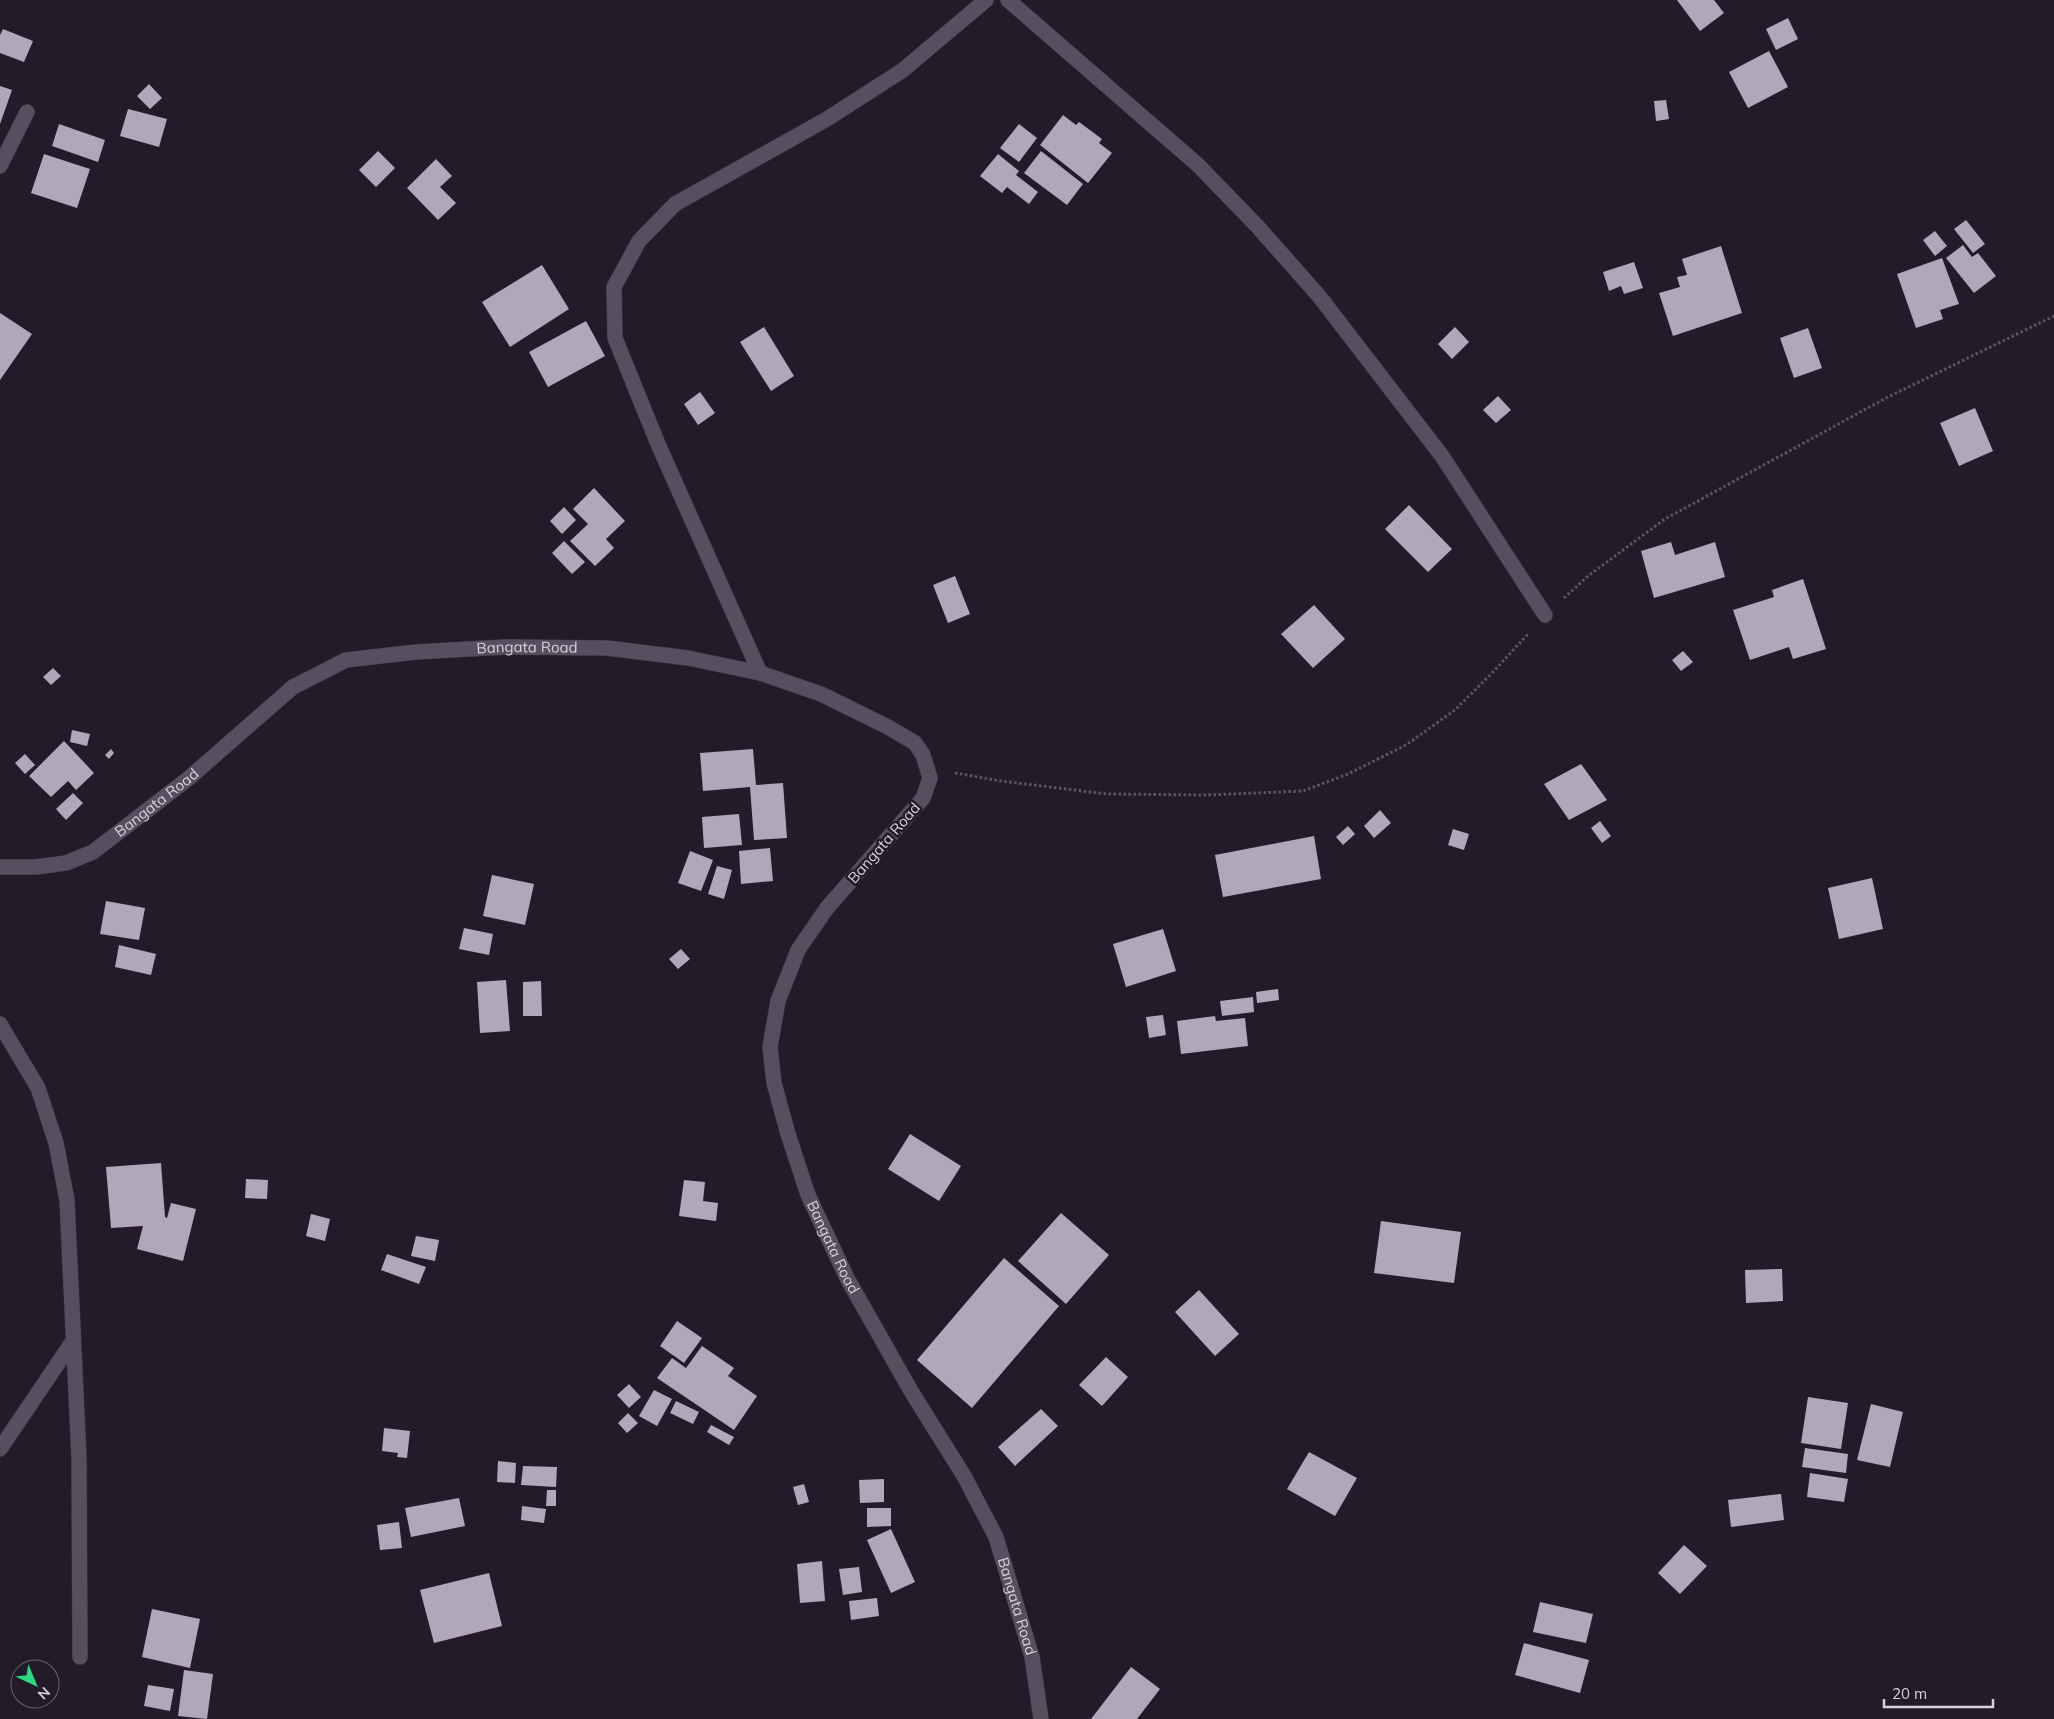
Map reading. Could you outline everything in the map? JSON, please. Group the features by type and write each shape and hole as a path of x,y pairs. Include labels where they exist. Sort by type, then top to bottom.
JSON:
{"street":[{"path":"760,673 658,444 615,338 614,287 639,241 675,204 826,120 903,70 986,0"},
{"path":"1008,0 1198,165 1319,296 1442,456 1545,615"},
{"path":"0,166 27,112"},
{"name":"Bangata Road","path":"0,866 36,867 66,863 93,852 189,778 293,687 346,660 416,652 505,647 607,648 688,658 760,673 822,694 888,727 915,743 928,768 930,778 923,798 827,908 798,950 778,1001 770,1047 774,1083 808,1195 847,1278 911,1391 964,1476 996,1537 1032,1657 1041,1719"},
{"path":"0,1024 38,1088 56,1143 67,1200 79,1458 80,1657"},
{"path":"0,1449 73,1341"}],"path":[{"path":"928,768 1001,781 1108,794 1208,795 1303,791 1348,774 1406,745 1455,710 1545,615 1588,576 1665,518 1886,398 2054,316"}],"building":[{"path":"1677,0 1714,0 1724,13 1700,31"},
{"path":"1788,18 1798,39 1776,50 1766,29"},
{"path":"3,29 33,41 24,62 0,53 0,35"},
{"path":"1769,51 1788,87 1748,108 1729,72"},
{"path":"149,84 162,98 150,109 137,96"},
{"path":"0,86 12,90 0,124"},
{"path":"1666,100 1669,119 1656,121 1654,101"},
{"path":"128,109 167,119 159,147 120,136"},
{"path":"1063,115 1076,125 1079,122 1102,139 1099,143 1112,153 1088,183 1040,145"},
{"path":"59,124 105,140 98,162 52,146"},
{"path":"1019,124 1037,138 1019,162 1000,148"},
{"path":"378,151 395,168 376,187 359,170"},
{"path":"1041,151 1083,184 1067,205 1024,173"},
{"path":"44,154 90,169 77,208 31,193"},
{"path":"998,154 1019,171 1016,175 1038,192 1029,204 1007,187 1002,193 980,176"},
{"path":"436,159 452,176 440,187 456,203 438,220 407,188"},
{"path":"1966,220 1985,244 1973,253 1954,229"},
{"path":"1935,231 1947,246 1935,256 1923,240"},
{"path":"1963,245 1972,257 1978,253 1996,276 1974,293 1946,258"},
{"path":"1721,246 1742,313 1673,336 1659,293 1680,287 1677,277 1687,275 1682,259"},
{"path":"1942,258 1959,304 1940,310 1943,319 1916,328 1897,274"},
{"path":"1634,262 1643,288 1624,294 1621,286 1609,291 1603,272"},
{"path":"542,265 569,309 510,347 482,302"},
{"path":"0,313 32,334 0,380"},
{"path":"586,321 605,356 548,387 529,352"},
{"path":"764,327 794,376 771,391 740,342"},
{"path":"1455,327 1469,342 1452,359 1438,344"},
{"path":"1808,328 1822,368 1794,378 1780,338"},
{"path":"700,392 715,413 698,425 684,404"},
{"path":"1498,396 1511,410 1496,423 1483,410"},
{"path":"1975,408 1993,451 1959,466 1940,423"},
{"path":"594,488 625,521 606,539 614,548 595,566 570,541 588,524 573,509"},
{"path":"1409,505 1452,549 1428,572 1385,529"},
{"path":"564,507 576,520 562,534 550,521"},
{"path":"564,541 585,562 572,574 552,553"},
{"path":"1671,542 1675,555 1715,542 1725,577 1654,598 1641,551"},
{"path":"955,576 970,614 948,623 933,585"},
{"path":"1803,579 1826,649 1793,659 1789,647 1750,660 1733,610 1774,597 1772,590"},
{"path":"1314,605 1345,639 1313,668 1281,634"},
{"path":"1683,651 1693,662 1681,671 1672,660"},
{"path":"53,668 61,676 51,685 43,677"},
{"path":"72,730 90,734 87,746 70,742"},
{"path":"64,741 94,773 76,790 68,781 51,797 29,776"},
{"path":"111,749 114,753 109,759 105,755"},
{"path":"753,749 756,785 783,783 787,838 754,840 750,787 703,791 700,753"},
{"path":"25,754 35,765 25,774 15,763"},
{"path":"1581,764 1607,800 1569,820 1544,784"},
{"path":"73,793 83,803 66,820 56,809"},
{"path":"1380,810 1391,823 1374,838 1364,826"},
{"path":"739,814 742,845 704,848 702,817"},
{"path":"1600,821 1611,836 1602,843 1591,828"},
{"path":"1348,826 1355,834 1343,845 1336,837"},
{"path":"1453,829 1469,834 1464,850 1448,845"},
{"path":"1314,836 1321,879 1223,897 1215,855"},
{"path":"770,848 773,881 741,884 739,851"},
{"path":"690,851 713,860 701,891 678,883"},
{"path":"717,866 732,870 724,899 708,894"},
{"path":"492,875 534,884 525,925 483,916"},
{"path":"1872,878 1883,929 1839,939 1828,888"},
{"path":"106,901 145,908 139,940 100,934"},
{"path":"464,928 493,934 489,955 459,949"},
{"path":"1163,929 1176,971 1126,987 1113,944"},
{"path":"119,945 156,954 151,975 115,967"},
{"path":"681,949 690,959 678,969 669,959"},
{"path":"506,980 510,1031 480,1033 477,982"},
{"path":"541,981 542,1016 523,1016 523,982"},
{"path":"1278,989 1279,1000 1257,1003 1256,992"},
{"path":"1253,997 1254,1012 1222,1016 1220,1001"},
{"path":"1163,1015 1166,1035 1149,1038 1146,1017"},
{"path":"1215,1016 1216,1021 1245,1018 1248,1046 1181,1054 1177,1021"},
{"path":"910,1134 961,1166 939,1201 888,1169"},
{"path":"161,1163 165,1217 167,1218 171,1203 196,1209 183,1261 137,1249 143,1226 111,1228 106,1167"},
{"path":"246,1179 268,1180 267,1199 245,1198"},
{"path":"684,1180 705,1182 703,1201 718,1203 716,1221 679,1216"},
{"path":"1061,1213 1109,1255 1066,1304 1018,1261"},
{"path":"311,1214 330,1219 325,1241 306,1236"},
{"path":"1381,1221 1461,1232 1454,1283 1374,1273"},
{"path":"416,1236 439,1240 435,1261 411,1256"},
{"path":"387,1254 426,1267 419,1284 381,1270"},
{"path":"1004,1258 1059,1306 972,1408 917,1360"},
{"path":"1782,1269 1783,1301 1746,1303 1745,1270"},
{"path":"1199,1290 1239,1334 1215,1356 1175,1312"},
{"path":"677,1321 702,1338 684,1363 660,1346"},
{"path":"702,1346 734,1368 728,1376 757,1396 734,1430 657,1378 672,1358 686,1368"},
{"path":"1106,1357 1128,1377 1102,1406 1079,1385"},
{"path":"629,1384 641,1397 629,1408 617,1395"},
{"path":"654,1390 672,1399 657,1426 639,1416"},
{"path":"1808,1397 1848,1403 1841,1449 1801,1443"},
{"path":"676,1401 699,1412 693,1424 670,1413"},
{"path":"1871,1404 1903,1412 1890,1467 1857,1460"},
{"path":"1041,1409 1058,1426 1015,1466 998,1447"},
{"path":"628,1413 638,1423 627,1433 618,1423"},
{"path":"711,1425 734,1437 729,1445 707,1432"},
{"path":"384,1428 410,1431 407,1458 397,1457 398,1453 382,1451"},
{"path":"1805,1448 1848,1454 1846,1473 1802,1467"},
{"path":"1309,1452 1357,1478 1335,1516 1287,1489"},
{"path":"498,1461 516,1463 515,1483 497,1482"},
{"path":"523,1466 557,1467 556,1487 521,1485"},
{"path":"1810,1473 1848,1479 1844,1502 1807,1497"},
{"path":"884,1479 884,1502 860,1503 859,1480"},
{"path":"804,1484 809,1502 798,1505 793,1487"},
{"path":"547,1490 556,1490 556,1506 546,1506"},
{"path":"1781,1494 1784,1520 1731,1527 1728,1500"},
{"path":"459,1498 465,1526 411,1537 405,1508"},
{"path":"522,1506 546,1509 544,1523 521,1520"},
{"path":"867,1508 891,1508 891,1526 867,1527"},
{"path":"399,1522 402,1548 380,1550 377,1525"},
{"path":"891,1529 915,1582 891,1593 867,1540"},
{"path":"1684,1545 1707,1566 1680,1594 1658,1573"},
{"path":"822,1561 825,1601 800,1603 797,1564"},
{"path":"859,1567 862,1592 843,1595 839,1569"},
{"path":"489,1573 502,1626 434,1643 420,1590"},
{"path":"877,1598 879,1616 851,1620 849,1601"},
{"path":"1540,1602 1593,1614 1586,1643 1533,1632"},
{"path":"152,1609 200,1619 190,1668 142,1657"},
{"path":"1524,1643 1589,1660 1580,1693 1515,1675"},
{"path":"1131,1667 1160,1689 1137,1719 1091,1719"},
{"path":"184,1670 213,1674 207,1719 178,1716"},
{"path":"148,1685 174,1689 170,1711 144,1706"}]}
